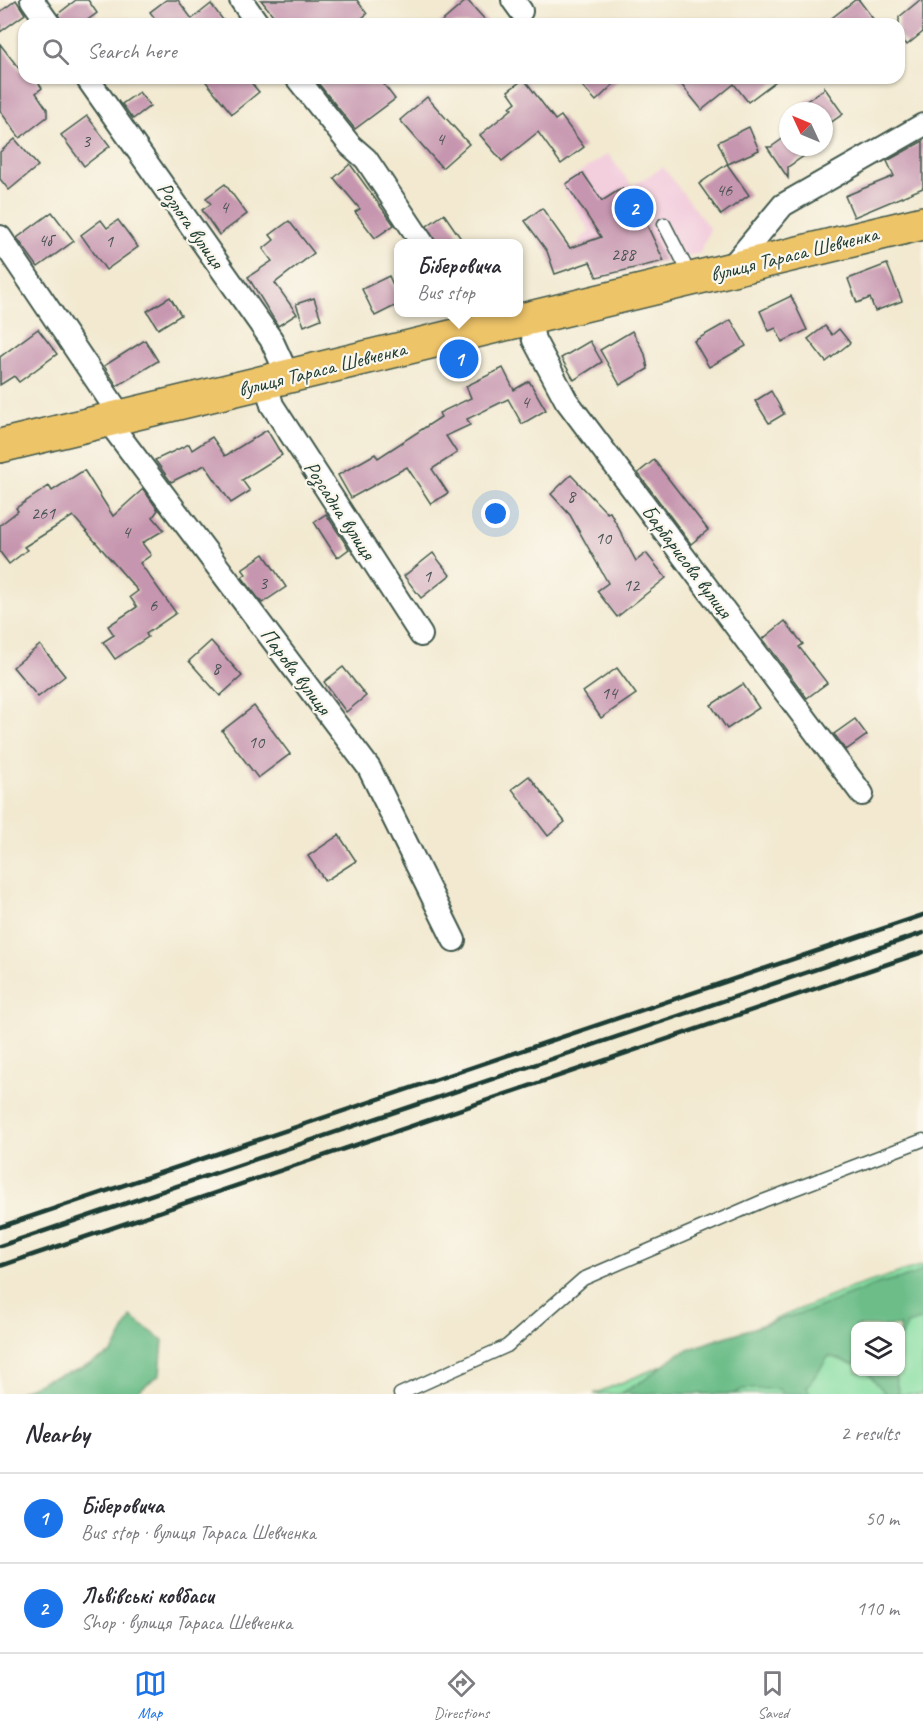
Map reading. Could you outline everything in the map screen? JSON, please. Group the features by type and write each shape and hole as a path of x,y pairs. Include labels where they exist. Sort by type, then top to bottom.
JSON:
{"main road":[{"name":"вулиця Тараса Шевченка","path":"0,446 276,380 468,322 529,318 923,223"}],"street":[{"path":"32,0 45,18"},
{"path":"241,0 254,18"},
{"name":"Розлога вулиця","path":"91,84 271,339 282,363 276,380"},
{"path":"302,84 350,145 366,159 420,239"},
{"path":"729,270 783,205 923,125"},
{"name":"Парова вулиця","path":"0,237 115,419 369,768 454,940"},
{"name":"Барбарисова вулиця","path":"529,318 534,340 566,400 862,794"},
{"name":"Розсадна вулиця","path":"276,380 272,405 421,635"}],"lane":[{"path":"664,224 685,264 690,279"},
{"path":"400,1394 507,1346 583,1279 763,1201 923,1140"}],"shaded area":[{"path":"608,154 632,186 663,167 710,229 700,253 596,279 579,241 590,231 560,185"}],"green space":[{"path":"923,1265 923,1394 594,1394 851,1288"},
{"path":"923,1269 923,1319 907,1324 905,1329 905,1322 851,1322 851,1364 829,1356 807,1387 810,1394 783,1394 779,1389 743,1389 733,1394 620,1394 644,1380 680,1353 814,1309 880,1283 914,1275"},
{"path":"131,1317 163,1340 160,1374 134,1394 16,1394 47,1379 80,1369 112,1353"},
{"path":"870,1376 895,1376 899,1394 886,1394"}],"building":[{"path":"16,0 25,14 0,32 0,12"},
{"path":"76,0 88,0 97,13 90,18 60,18 58,14"},
{"path":"166,0 178,0 191,18 154,18 150,12"},
{"path":"261,0 357,0 367,14 362,18 275,18"},
{"path":"467,0 484,18 446,18"},
{"path":"855,0 859,0 872,18 832,18"},
{"path":"923,0 923,32 907,45 905,42 905,18 899,17"},
{"path":"211,4 222,18 193,18"},
{"path":"0,44 18,67 18,84 39,84 42,88 36,93 47,109 47,117 20,138 0,111"},
{"path":"208,84 252,84 259,92 232,114"},
{"path":"319,84 384,84 395,99 355,129"},
{"path":"517,84 528,84 555,120 561,116 584,147 561,164 538,132 502,161 480,135 512,109 510,107 516,102 508,91"},
{"path":"580,84 614,84 596,101"},
{"path":"681,84 734,84 702,110"},
{"path":"734,84 772,84 748,102"},
{"path":"824,87 843,114 833,121 833,102 805,102"},
{"path":"139,92 150,106 133,119 122,104"},
{"path":"427,97 469,144 442,168 400,120"},
{"path":"87,116 110,146 84,166 61,135"},
{"path":"749,127 759,150 728,164 718,142"},
{"path":"15,139 38,166 9,190 0,179 0,152"},
{"path":"779,141 779,156 804,156 788,167 788,178 767,147"},
{"path":"923,141 923,188 854,217 845,196 894,176 887,161"},
{"path":"350,164 394,225 375,238 355,212 360,209 334,178"},
{"path":"727,164 749,195 721,215 699,184"},
{"path":"583,173 602,201 622,188 645,221 664,261 597,277 590,262 555,274 547,251 525,221 542,208 570,248 601,237 566,184"},
{"path":"225,184 247,214 219,235 202,210 211,204 206,198"},
{"path":"52,212 74,241 38,267 17,238"},
{"path":"444,214 461,239 434,239 427,226"},
{"path":"101,220 107,228 118,220 138,247 106,270 81,235"},
{"path":"289,221 314,253 275,283 297,314 278,326 248,277 272,261 263,249 274,240 270,235"},
{"path":"887,264 902,301 875,311 870,298 857,303 848,279"},
{"path":"389,276 394,287 394,306 375,316 362,289"},
{"path":"791,296 807,330 782,342 776,328 769,331 760,311"},
{"path":"170,297 181,315 158,329 147,311"},
{"path":"314,298 321,319 304,326 296,304"},
{"path":"731,320 746,346 709,367 694,341"},
{"path":"825,326 832,335 839,329 850,343 826,362 808,339"},
{"path":"38,329 57,354 19,382 14,376 0,385 0,357"},
{"path":"632,331 645,354 648,369 620,385 600,350"},
{"path":"145,340 158,361 117,386 104,366"},
{"path":"590,341 602,362 574,380 561,358"},
{"path":"503,368 514,390 529,381 546,410 522,424 508,399 467,419 470,425 446,436 457,453 432,469 448,493 431,504 407,467 351,498 338,475 375,454 378,458 441,417 439,413 471,398 466,386"},
{"path":"771,391 784,414 769,423 755,401"},
{"path":"267,430 282,455 242,480 250,491 231,503 205,465 171,482 155,460 189,444 192,450 212,437 225,456"},
{"path":"654,460 708,530 691,544 638,473"},
{"path":"84,470 113,516 143,489 158,510 153,517 164,530 142,543 151,555 140,563 176,613 146,634 148,637 115,659 103,642 114,635 108,626 137,607 130,597 138,591 73,516 24,547 27,550 9,564 0,552 0,525 18,511 16,508 49,486 52,491"},
{"path":"571,475 607,513 610,512 636,561 646,553 666,578 617,617 597,591 608,583 570,515 551,494"},
{"path":"326,514 349,549 337,558 314,522"},
{"path":"433,553 450,575 421,598 404,576"},
{"path":"264,554 286,587 262,603 242,577 246,574 242,569"},
{"path":"785,621 803,644 799,647 827,683 807,698 763,639"},
{"path":"211,641 242,676 220,696 189,661"},
{"path":"40,645 65,676 38,697 13,667"},
{"path":"343,667 366,696 346,712 324,682"},
{"path":"617,668 636,694 601,718 583,692"},
{"path":"743,684 759,708 727,729 711,705"},
{"path":"254,706 290,754 258,778 222,731"},
{"path":"855,719 867,735 846,750 834,734"},
{"path":"529,776 565,822 548,836 512,789"},
{"path":"339,835 356,861 325,881 308,856"}],"railway":[{"path":"0,1227 923,915"},
{"path":"0,1246 923,933"},
{"path":"0,1266 923,952"}],"place":[{"name":"Львівські ковбаси","path":"634,208"},
{"name":"Біберовича","path":"459,359"}]}
